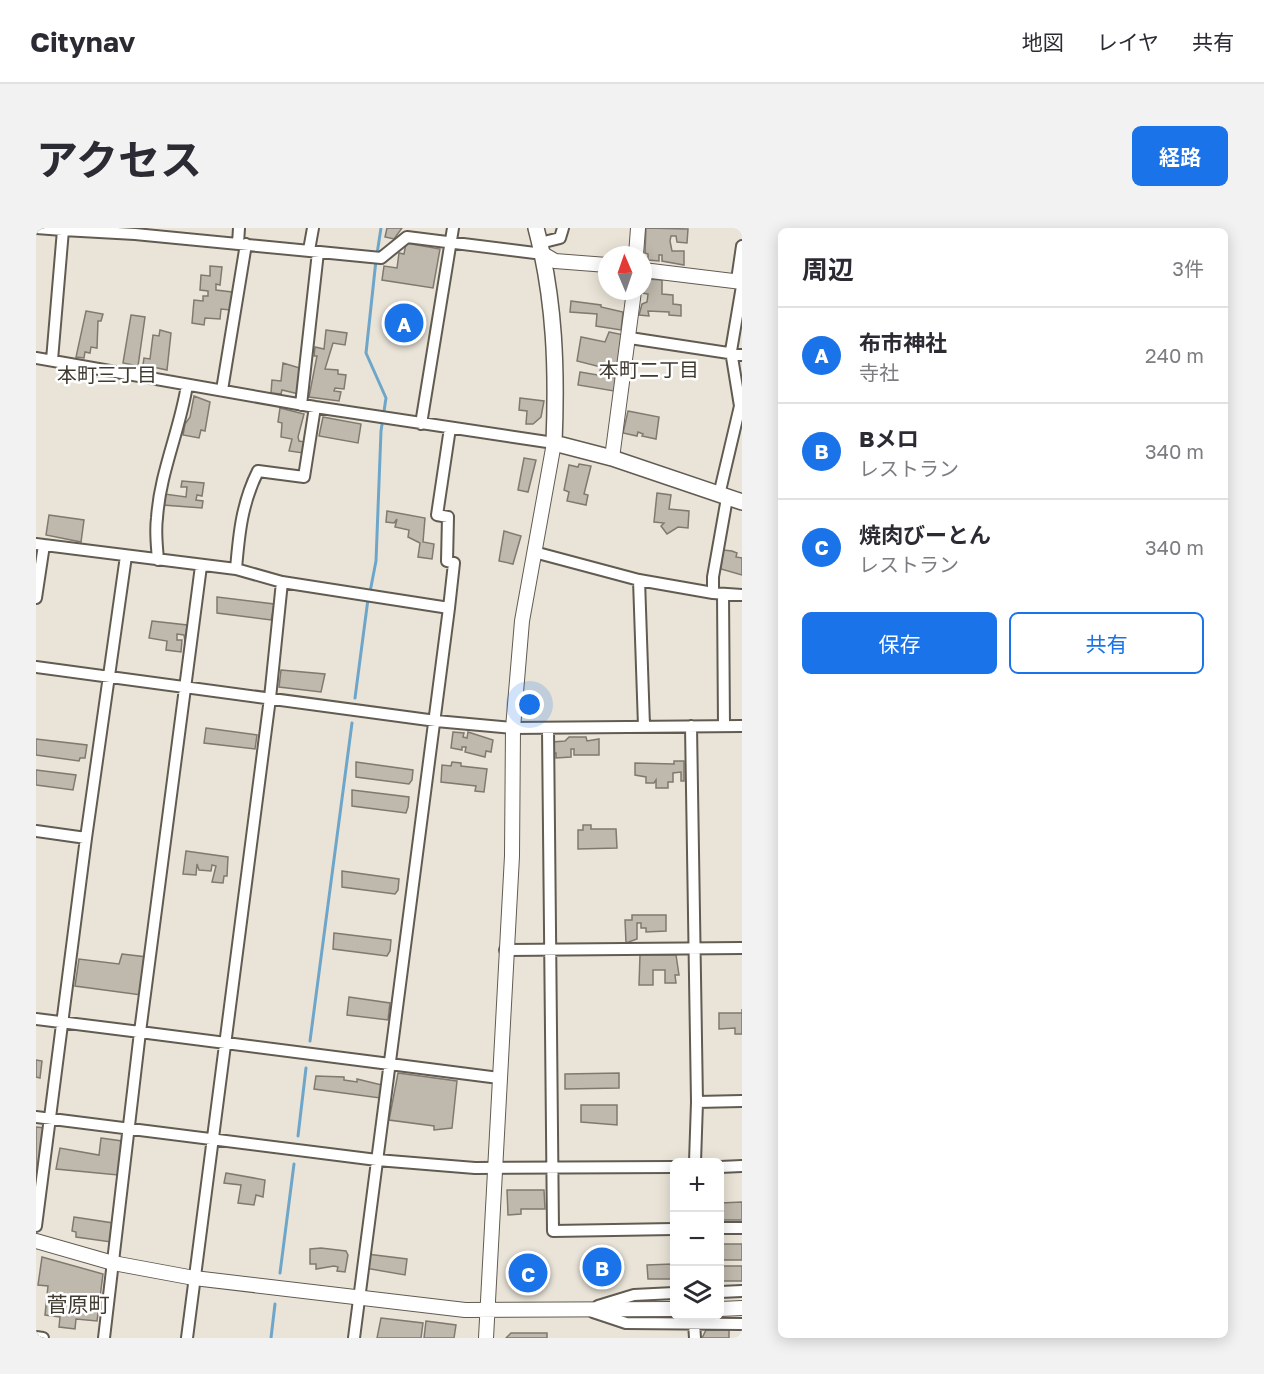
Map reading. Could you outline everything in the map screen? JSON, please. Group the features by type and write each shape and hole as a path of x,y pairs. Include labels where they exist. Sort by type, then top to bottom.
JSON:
{"main road":[{"path":"536,228 542,249 554,322 554,444 612,458 730,498"}],"street":[{"path":"36,228 151,232 242,244 376,257 407,237 450,244 542,249 560,238 563,228"},
{"path":"222,390 242,244 239,228"},
{"path":"301,405 314,251 313,228"},
{"path":"422,424 453,228"},
{"path":"637,246 638,228"},
{"path":"52,360 69,230"},
{"path":"724,726 718,593 722,520 730,498 741,403 731,351 742,246"},
{"path":"542,249 555,261 598,265"},
{"path":"652,271 740,282"},
{"path":"612,458 630,338 633,300"},
{"path":"630,338 731,351 742,355"},
{"path":"36,358 301,405 554,444 522,621 513,728 512,856 493,1169 486,1338"},
{"path":"158,560 156,519 164,474 179,426 187,385"},
{"path":"236,569 240,521 248,490 258,471 304,477 315,407"},
{"path":"354,1338 436,721 454,563 447,561 448,517 437,515 450,428"},
{"path":"36,598 40,545 236,569 282,582 449,608"},
{"path":"534,552 639,580 742,595"},
{"path":"36,1226 86,838 126,556"},
{"path":"104,1338 140,1032 201,566"},
{"path":"639,580 644,726"},
{"path":"187,1338 270,698 282,582"},
{"path":"36,667 436,721 513,728 742,726"},
{"path":"691,726 697,1102 695,1158"},
{"path":"548,729 553,1231 670,1229"},
{"path":"36,831 86,838"},
{"path":"505,950 742,948"},
{"path":"36,1019 498,1078"},
{"path":"697,1102 742,1101"},
{"path":"36,1117 377,1160 493,1169 551,1166 670,1167"},
{"path":"724,1167 742,1166"},
{"path":"724,1228 742,1228"},
{"path":"36,1241 113,1263 194,1278 359,1298 488,1312 670,1310"},
{"path":"724,1292 742,1291"},
{"path":"587,1310 634,1296 670,1293"},
{"path":"724,1309 742,1308"},
{"path":"587,1310 626,1323 742,1324"},
{"path":"694,1323 695,1338"},
{"path":"36,1337 43,1338"}],"building":[{"path":"387,228 402,228 394,239 385,237"},
{"path":"646,228 688,229 687,243 677,242 676,236 671,236 670,241 672,251 684,251 684,265 662,261 662,255 659,255 659,261 652,260 652,246 645,246"},
{"path":"406,243 440,249 433,288 382,280 384,266 397,268 399,253 404,254"},
{"path":"210,266 222,267 220,285 216,284 216,290 232,292 230,310 221,309 220,319 205,318 204,325 192,323 194,300 203,301 203,296 208,296 208,291 200,290 201,275 210,276"},
{"path":"652,279 662,280 662,294 673,295 673,304 681,305 681,316 669,315 669,312 648,311 649,316 639,315 642,304 652,300"},
{"path":"571,301 601,305 601,307 623,312 621,330 596,326 597,314 570,312"},
{"path":"86,311 103,314 101,321 98,321 97,348 91,347 90,353 85,352 84,358 76,357"},
{"path":"131,315 145,317 138,366 123,363"},
{"path":"160,330 171,333 167,370 143,365 144,358 150,359 153,335 159,336"},
{"path":"326,330 347,333 345,345 333,343 325,369 338,370 338,374 346,375 344,389 335,388 334,391 341,392 339,401 309,397 317,356 314,356 315,347 324,349"},
{"path":"609,332 624,335 615,374 600,371 601,367 577,361 581,337 605,342"},
{"path":"283,363 303,369 299,394 282,390 281,394 271,393 272,380 281,381"},
{"path":"580,372 616,378 614,391 578,385"},
{"path":"194,396 210,402 205,431 201,430 199,438 183,435 185,424 190,417"},
{"path":"520,398 544,401 541,417 533,424 526,424 527,411 519,410"},
{"path":"280,408 304,414 298,437 299,441 305,442 303,453 289,451 292,439 281,437 282,423 278,422"},
{"path":"628,411 659,417 656,439 642,436 643,434 638,432 637,436 623,433"},
{"path":"323,417 361,424 358,443 319,436"},
{"path":"524,458 536,460 528,492 518,490"},
{"path":"579,464 591,466 584,494 588,495 586,505 567,501 569,492 564,490 569,465 578,467"},
{"path":"182,481 204,483 202,496 197,495 196,500 203,501 202,508 163,505 165,494 186,497 187,487 181,487"},
{"path":"657,493 671,495 669,509 689,511 688,528 678,527 667,534 661,526 664,523 654,522"},
{"path":"387,511 425,518 423,542 434,544 432,559 418,557 420,543 408,537 409,530 395,527 397,519 394,523 386,522"},
{"path":"49,515 84,520 81,542 46,535"},
{"path":"504,531 521,536 513,564 499,561"},
{"path":"723,550 737,553 736,557 742,558 742,575 721,569"},
{"path":"217,597 274,604 271,620 217,613"},
{"path":"152,621 187,625 185,642 184,635 177,634 177,640 182,640 181,652 166,650 167,641 149,638"},
{"path":"281,670 325,674 321,692 279,687"},
{"path":"206,728 257,735 255,749 204,743"},
{"path":"453,732 464,733 463,737 467,738 468,732 493,740 491,752 486,751 485,757 465,752 466,747 462,747 462,750 451,748"},
{"path":"569,737 586,737 587,741 599,739 599,755 574,755 574,749 571,749 571,757 556,758 552,742 565,741"},
{"path":"36,739 87,745 85,758 80,758 79,761 36,755"},
{"path":"674,761 684,761 684,781 681,781 681,772 673,773 673,782 668,782 668,788 656,788 656,780 654,783 646,783 646,777 635,775 635,763 674,764"},
{"path":"356,762 413,770 412,780 409,784 356,777"},
{"path":"452,762 461,763 461,766 487,769 484,792 475,791 476,786 441,782 442,765 451,766"},
{"path":"36,770 76,775 73,790 36,785"},
{"path":"352,790 409,797 406,813 352,806"},
{"path":"583,825 591,825 591,829 616,829 617,848 578,849 578,830 583,830"},
{"path":"186,851 228,857 227,876 224,876 223,883 212,882 216,866 212,865 211,871 199,870 197,864 196,875 183,874"},
{"path":"342,871 399,879 398,890 395,894 342,887"},
{"path":"632,915 666,915 666,931 646,932 646,928 641,928 641,923 637,923 637,939 626,943 625,920 632,920"},
{"path":"334,933 391,940 390,951 387,956 333,949"},
{"path":"122,954 147,957 141,995 75,986 79,959 119,964"},
{"path":"640,955 676,955 679,975 675,975 676,983 665,983 665,970 653,970 653,985 639,985"},
{"path":"349,997 390,1003 388,1020 347,1015"},
{"path":"719,1013 742,1013 742,1034 735,1034 735,1028 719,1029"},
{"path":"36,1060 42,1061 40,1078 36,1077"},
{"path":"398,1073 457,1081 452,1128 434,1130 434,1126 389,1120"},
{"path":"619,1073 619,1088 565,1089 565,1074"},
{"path":"316,1076 344,1077 344,1080 357,1082 357,1079 382,1085 380,1098 314,1089"},
{"path":"581,1105 617,1105 617,1125 581,1122"},
{"path":"36,1127 45,1128 39,1180 36,1180"},
{"path":"101,1138 122,1141 118,1175 56,1169 60,1148 99,1155"},
{"path":"226,1173 265,1180 263,1197 256,1195 254,1205 238,1203 241,1185 224,1183"},
{"path":"507,1190 544,1190 545,1209 521,1209 521,1214 508,1215"},
{"path":"742,1202 742,1220 724,1220 724,1203"},
{"path":"74,1217 113,1223 111,1242 76,1237 76,1232 72,1231"},
{"path":"724,1244 742,1244 742,1260 724,1260"},
{"path":"310,1249 346,1251 348,1255 345,1272 337,1271 338,1267 334,1266 316,1269 316,1264 310,1264"},
{"path":"367,1254 407,1259 405,1275 365,1268"},
{"path":"42,1257 103,1274 97,1321 76,1319 75,1329 59,1327 60,1317 45,1315 48,1286 38,1285"},
{"path":"582,1259 620,1259 622,1275 583,1274"},
{"path":"522,1264 544,1265 543,1283 521,1278"},
{"path":"670,1264 670,1279 648,1279 647,1265"},
{"path":"724,1266 742,1266 742,1281 724,1281"},
{"path":"381,1318 423,1323 421,1338 377,1338"},
{"path":"426,1321 456,1325 454,1338 424,1338"},
{"path":"706,1330 729,1330 729,1338 702,1338"},
{"path":"511,1333 547,1333 547,1338 506,1338"}],"waterway":[{"path":"377,254 381,228"},
{"path":"370,592 376,561 381,431 386,398 366,353 376,260"},
{"path":"355,698 368,599"},
{"path":"310,1041 352,723"},
{"path":"298,1136 306,1068"},
{"path":"280,1273 294,1164"},
{"path":"271,1338 275,1304"}],"place":[{"name":"布市神社","path":"404,323"},
{"name":"Bメロ","path":"602,1267"},
{"name":"焼肉びーとん","path":"528,1273"}],"district":[{"name":"本町二丁目","path":"649,370"},
{"name":"本町三丁目","path":"107,375"},
{"name":"菅原町","path":"78,1305"}]}
